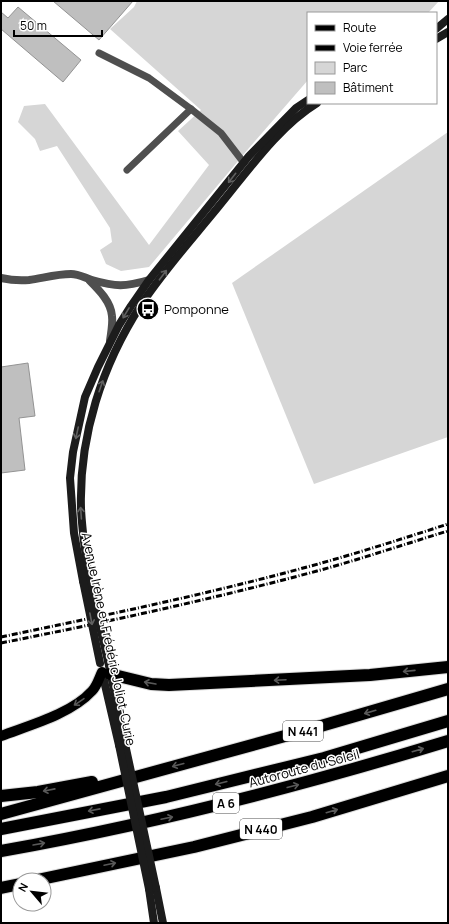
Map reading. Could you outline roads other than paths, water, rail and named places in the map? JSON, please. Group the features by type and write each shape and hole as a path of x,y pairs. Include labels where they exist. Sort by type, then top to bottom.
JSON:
{"highway":[{"path":"104,669 151,684 169,685 370,676 448,667"},
{"name":"N 441","path":"1,814 367,713 448,688"},
{"name":"Autoroute du Soleil","path":"1,830 166,797 324,758 448,721"},
{"name":"Autoroute du Soleil","path":"1,851 71,839 182,815 314,781 448,741"},
{"path":"1,796 38,792 157,771"},
{"name":"N 440","path":"52,877 201,845 312,816 448,776"},
{"path":"1,888 12,886"}],"main road":[{"path":"437,28 448,19"},
{"path":"437,38 448,32"},
{"name":"Avenue Irène et Frédéric Joliot-Curie","path":"104,669 108,661 74,533 70,478 73,452 85,397 110,342 131,306 149,280 244,163 296,108 307,101"},
{"name":"Avenue Irène et Frédéric Joliot-Curie","path":"163,923 153,889 86,581 81,507 83,465 89,428 96,400 106,371 140,307 171,265 253,164 282,132 315,104"},
{"path":"1,736 72,707 93,690 104,669"},
{"name":"Avenue Irène et Frédéric Joliot-Curie","path":"153,889 154,923"}],"street":[{"path":"1,278 27,280 62,274 73,274 120,286 136,284 149,280"},
{"path":"88,279 108,302 112,315 110,342"}],"lane":[{"path":"99,54 149,78 191,109 221,133 244,163"},
{"path":"127,170 191,109"}],"railway":[{"path":"1,637 120,612 279,575 383,545 448,524"},
{"path":"1,643 199,601 239,591 333,566 448,531"}],"place":[{"name":"Pomponne","path":"148,309"}]}
